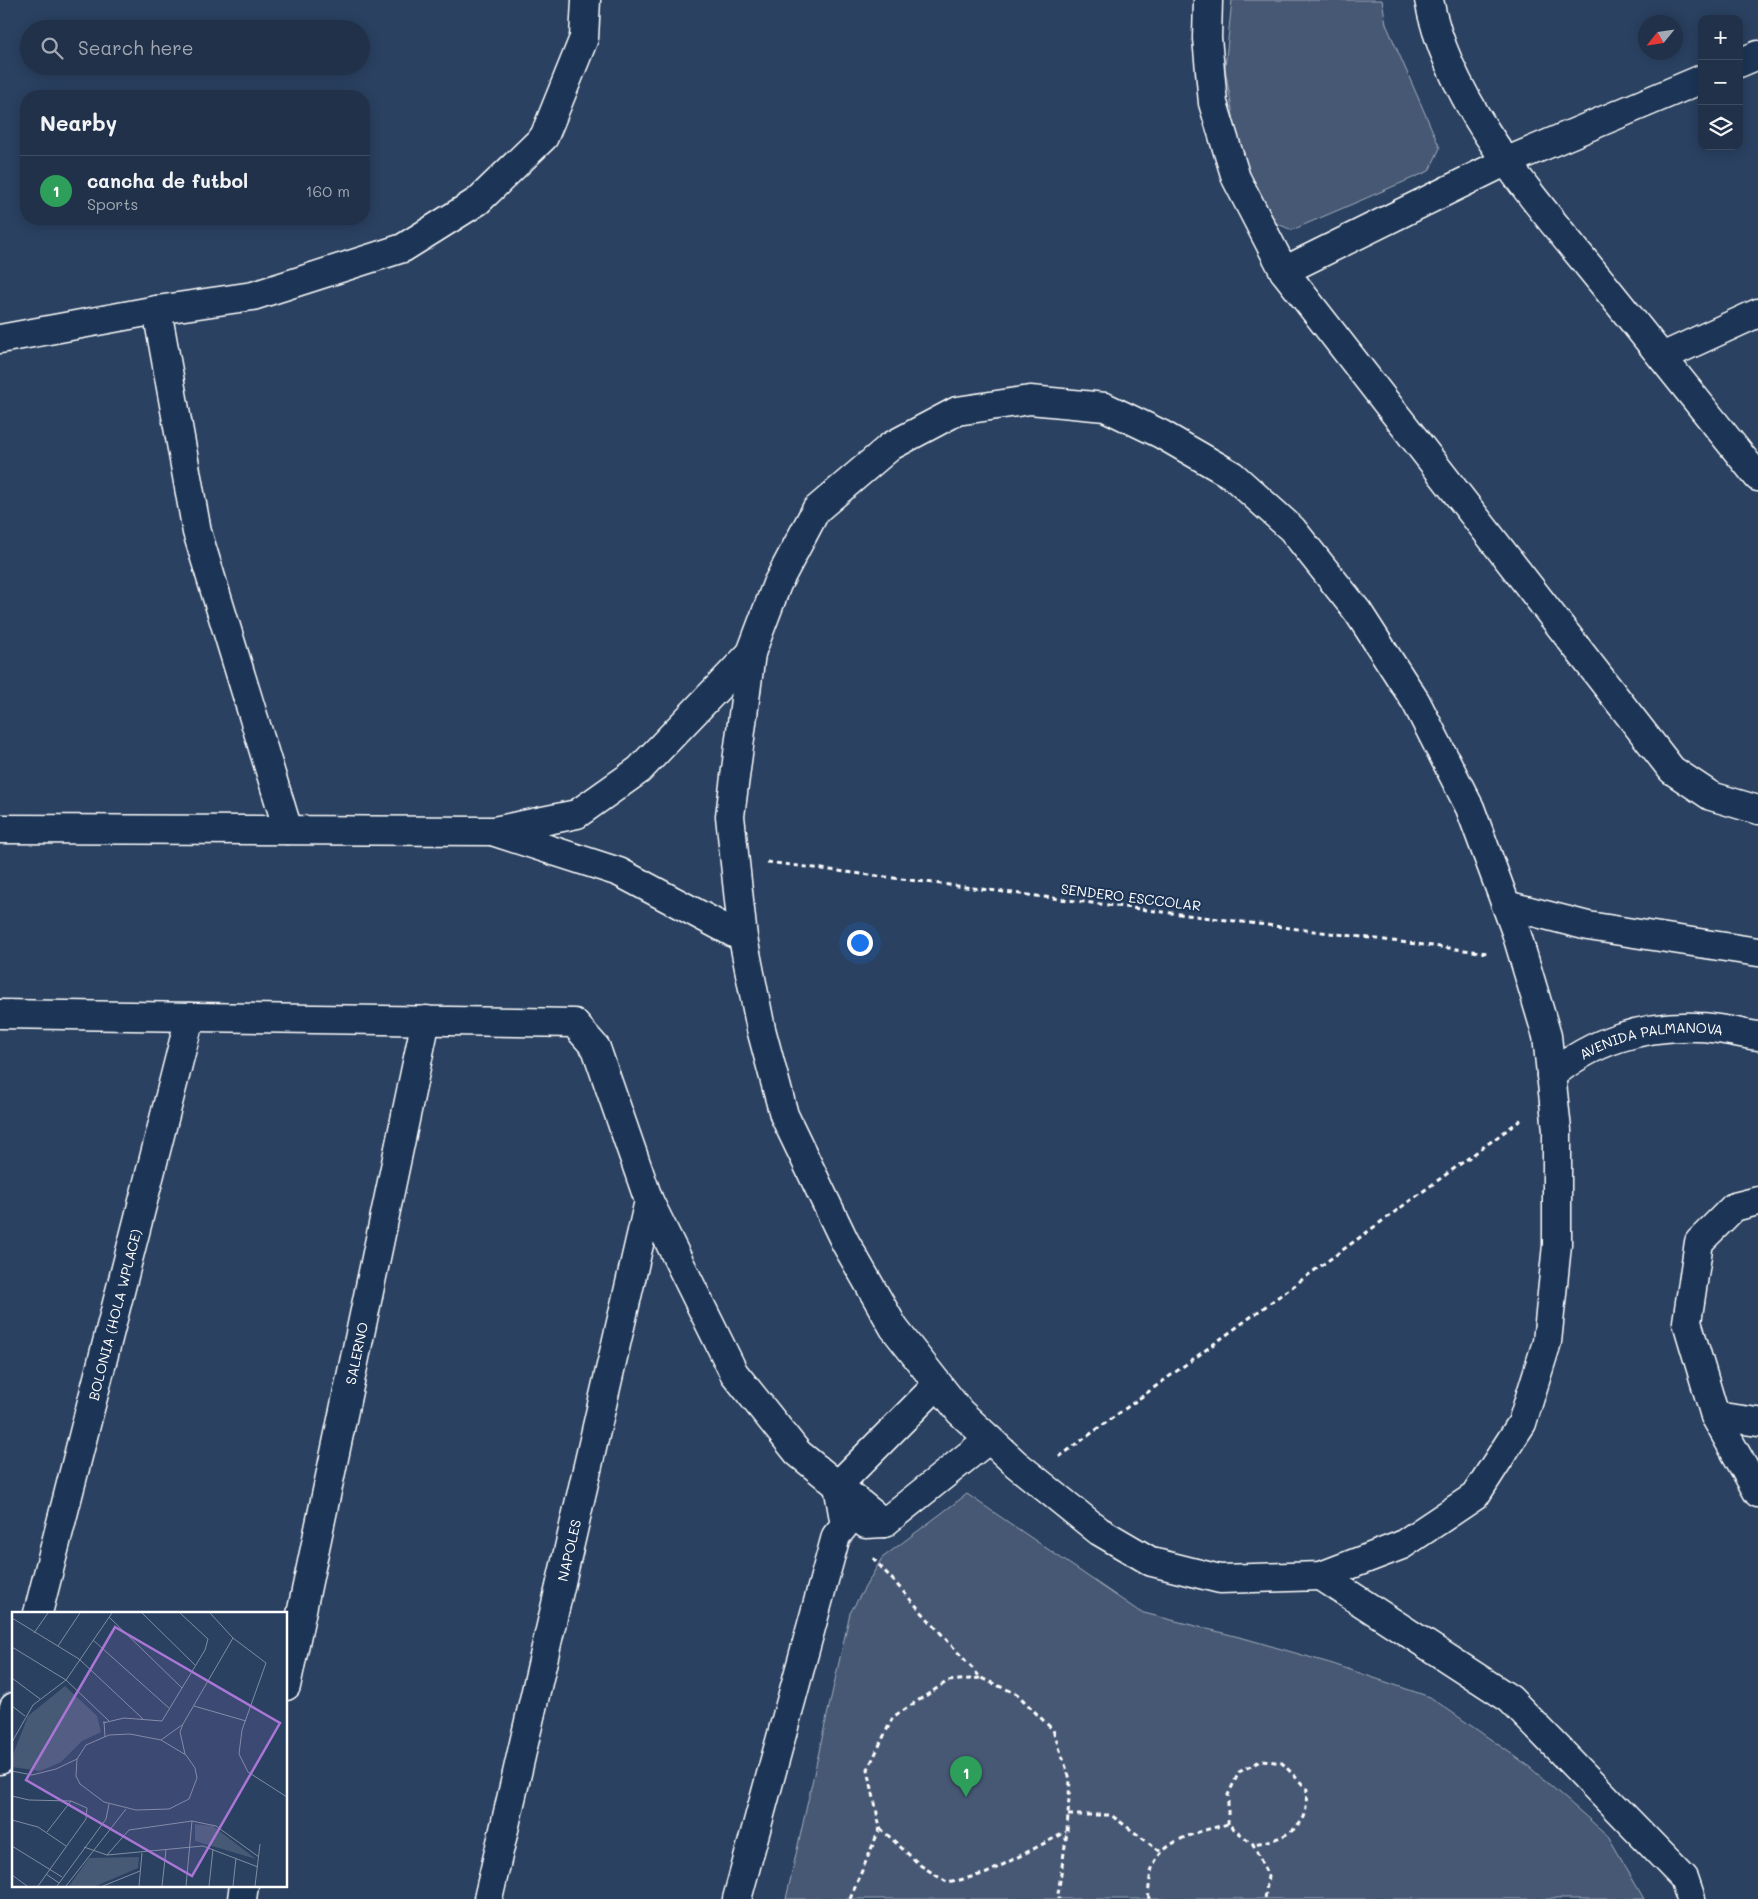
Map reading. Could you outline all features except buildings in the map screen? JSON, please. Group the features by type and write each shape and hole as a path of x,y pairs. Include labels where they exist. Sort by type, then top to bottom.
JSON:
{"street":[{"path":"0,339 157,310 253,296 403,248 478,201 544,137 584,38 586,0"},
{"path":"1208,0 1207,38 1213,103 1236,178 1284,271 1672,770 1710,796 1758,810"},
{"path":"1429,0 1445,54 1467,98 1505,162 1758,477"},
{"path":"1743,61 1758,55"},
{"path":"1284,271 1505,162 1698,81"},
{"path":"157,310 197,532 288,830"},
{"path":"1662,357 1758,313"},
{"path":"1030,400 1105,407 1161,434 1232,475 1292,529 1358,612 1416,702 1470,808 1524,957 1547,1036 1558,1130 1557,1245 1547,1342 1522,1423 1474,1496 1402,1545 1320,1576 1220,1579 1152,1562 1099,1531 1032,1477 960,1412 894,1328 845,1242 784,1115 761,1029 743,938 730,816 751,653 777,584 816,510 892,446 957,411 1030,400"},
{"path":"0,829 494,831 577,814 638,770 751,653"},
{"path":"494,831 619,872 743,938"},
{"path":"1506,904 1588,926 1758,952"},
{"path":"0,1014 574,1023 596,1048 649,1201 734,1373 798,1453 884,1523"},
{"name":"BOLONIA (HOLA WPLACE)","path":"38,1612 190,1016"},
{"name":"SALERNO","path":"288,1676 426,1020"},
{"name":"AVENIDA PALMANOVA","path":"1552,1086 1568,1062 1612,1038 1644,1031 1698,1027 1758,1036"},
{"name":"NAPOLES","path":"488,1899 649,1201"},
{"path":"1758,1201 1734,1207 1699,1242 1687,1322 1715,1416 1758,1493"},
{"path":"838,1485 938,1384"},
{"path":"1715,1416 1758,1422"},
{"path":"737,1899 836,1536 845,1525 884,1523 989,1439"},
{"path":"838,1485 845,1525"},
{"path":"1320,1576 1510,1700 1684,1878 1691,1899"},
{"path":"0,1760 12,1714"},
{"path":"242,1899 244,1886"}],"path":[{"name":"SENDERO ESCCOLAR","path":"734,858 1524,957"},
{"path":"1032,1477 1552,1086"},
{"path":"845,1525 981,1678 1017,1694 1053,1730 1070,1779 1059,1899"},
{"path":"850,1899 880,1828 868,1769 893,1718 948,1681 981,1678"},
{"path":"1228,1824 1228,1795 1239,1772 1262,1760 1282,1763 1307,1790 1304,1816 1287,1835 1253,1844"},
{"path":"1068,1815 1111,1815 1161,1852"},
{"path":"1149,1899 1150,1872 1161,1852 1184,1836 1228,1824"},
{"path":"1228,1824 1253,1844 1268,1876 1265,1899"},
{"path":"880,1828 920,1865 948,1882 987,1873 1066,1832"}],"shaded area":[{"path":"1232,0 1382,0 1386,24 1440,148 1429,171 1292,230 1273,222 1240,157 1225,68"},
{"path":"967,1494 1140,1612 1247,1639 1333,1664 1430,1697 1526,1764 1607,1835 1644,1899 786,1899 850,1613 882,1558"}],"place":[{"name":"cancha de futbol","path":"966,1797"}]}
